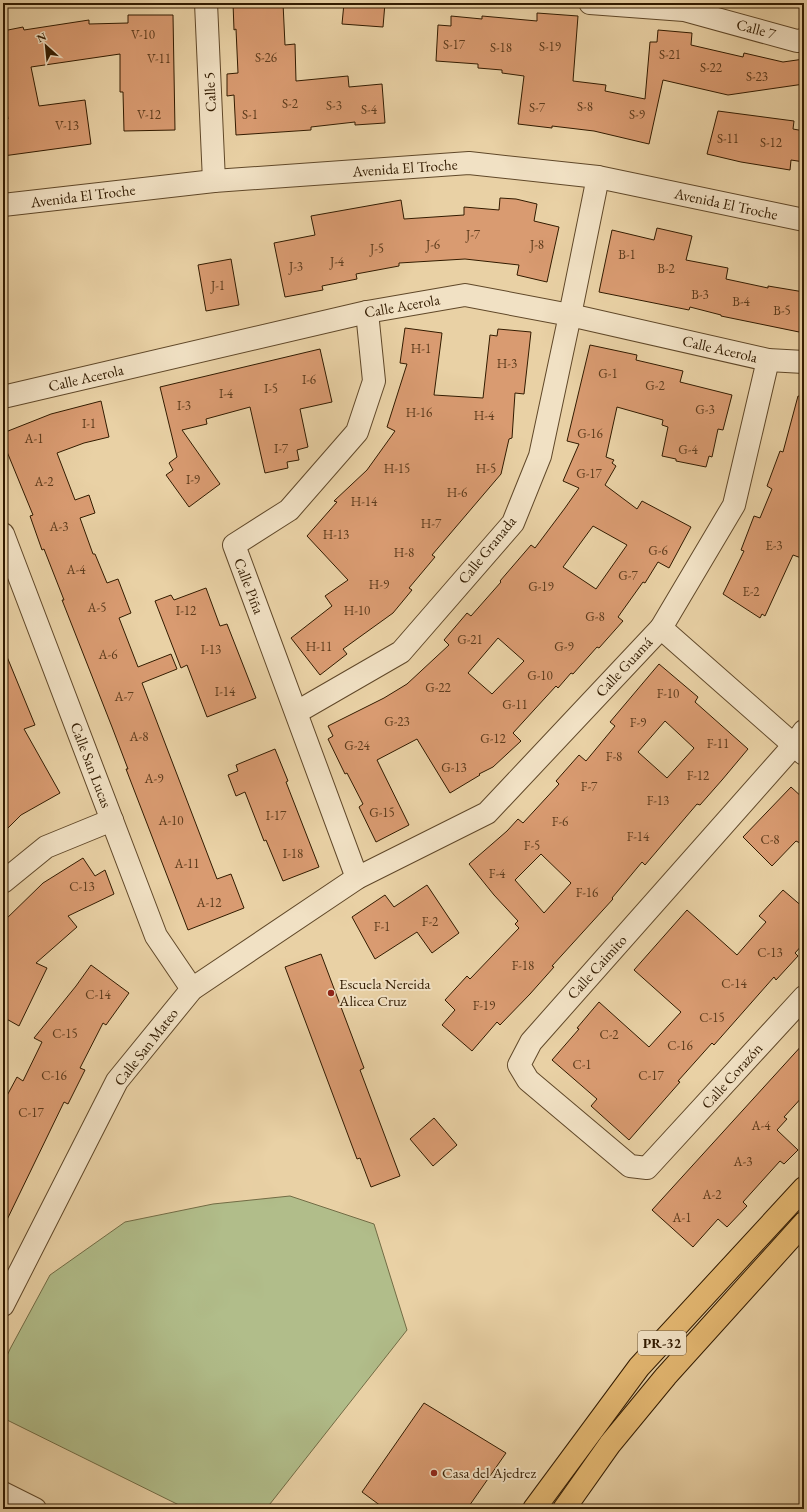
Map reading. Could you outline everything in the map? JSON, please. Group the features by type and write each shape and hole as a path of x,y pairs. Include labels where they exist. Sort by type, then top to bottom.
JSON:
{"main road":[{"name":"PR-32","path":"534,1509 639,1367 804,1188"},
{"name":"PR-32","path":"564,1509 610,1444 666,1376 804,1223"},
{"path":"680,1323 699,1338"}],"street":[{"name":"Calle 5","path":"206,3 214,181"},
{"name":"Calle 7","path":"590,3 684,10 797,41 804,40"},
{"name":"Avenida El Troche","path":"3,205 214,181 469,163 598,177 804,220"},
{"name":"Calle Granada","path":"297,712 401,652 513,523 540,456 598,177"},
{"name":"Calle Acerola","path":"3,397 366,312 465,295 570,315 768,360 804,362"},
{"name":"Calle Piña","path":"357,878 297,712 234,545 288,510 357,432 374,381 366,312"},
{"name":"Calle Guamá","path":"357,878 488,813 661,628 734,505 768,360"},
{"name":"Calle San Lucas","path":"3,534 156,936 192,989"},
{"path":"661,628 801,743"},
{"name":"Calle Caimito","path":"660,1155 648,1168 630,1166 528,1080 519,1065 530,1042 801,743"},
{"path":"3,882 46,847 112,820"},
{"name":"Calle San Mateo","path":"3,1305 117,1081 192,989 357,878"},
{"name":"Calle Corazón","path":"660,1155 804,997"},
{"path":"3,1493 35,1509"}],"green space":[{"path":"290,1196 374,1224 407,1330 266,1509 187,1509 3,1418 3,1365 10,1349 50,1275 125,1222 213,1204"}],"building":[{"path":"233,3 283,3 285,45 295,44 296,81 348,76 349,87 382,84 385,123 355,125 355,122 311,127 311,130 236,135 234,95 227,96 227,74 238,73"},
{"path":"344,3 385,3 383,27 342,24"},
{"path":"537,13 578,16 573,81 606,85 605,91 645,99 650,42 657,42 658,30 692,33 691,45 743,57 744,53 783,62 804,59 804,84 728,95 663,80 649,144 594,131 518,124 524,76 502,73 502,70 478,68 478,64 436,61 438,25 451,26 451,16 482,19 482,16 537,21"},
{"path":"128,15 173,15 175,130 124,131 123,92 120,92 120,54 31,67 39,106 85,100 91,144 3,156 3,120 8,119 3,87 3,31 23,27 24,30 89,20 89,24 128,23"},
{"path":"718,111 794,121 793,129 804,131 804,162 791,160 790,170 741,162 707,154"},
{"path":"500,198 516,199 537,204 534,221 559,227 547,282 517,275 519,265 465,259 399,263 399,266 356,274 357,279 322,286 323,290 285,297 274,243 315,235 311,216 401,200 404,219 464,215 464,207 499,210"},
{"path":"657,228 692,236 686,260 728,268 726,279 768,288 768,286 804,292 804,333 721,316 690,307 689,310 599,292 612,230 654,240"},
{"path":"231,259 239,305 206,311 198,265"},
{"path":"405,328 442,333 434,395 483,398 490,335 497,336 498,329 531,332 524,394 515,393 512,438 509,439 501,474 432,555 435,557 409,588 412,590 393,613 343,649 347,654 320,675 291,638 332,606 325,596 348,580 307,536 337,502 334,501 367,470 395,431 387,427 407,364 400,363"},
{"path":"590,345 637,355 636,360 683,371 680,382 732,395 723,430 718,429 712,457 709,456 706,467 676,461 676,459 662,456 668,427 662,425 663,420 617,407 606,457 614,460 612,463 616,466 605,485 637,509 642,501 691,527 669,568 658,562 645,583 643,582 618,617 623,621 573,674 571,673 558,688 556,686 513,733 521,741 493,767 479,774 480,775 450,793 417,739 377,760 409,825 376,842 359,807 363,804 347,773 345,774 328,739 333,736 328,726 384,698 407,684 449,645 444,640 467,613 471,616 531,545 535,548 579,488 563,481 579,444 567,441","holes":["593,526 627,545 596,589 563,567","498,638 524,661 492,694 468,673"]},
{"path":"320,349 332,402 300,409 308,447 297,450 299,460 287,462 288,468 265,473 250,407 206,419 207,424 182,430 220,484 189,507 166,475 173,470 169,463 177,457 160,387"},
{"path":"798,396 804,397 804,559 793,555 765,616 762,614 760,618 723,594 744,551 741,550 754,516 760,518 772,489 767,486 780,451 783,452"},
{"path":"101,401 109,437 84,443 57,453 75,500 89,495 95,513 80,518 93,554 95,554 107,583 118,579 131,613 119,618 138,667 171,654 177,669 142,683 217,879 231,874 244,908 188,930 126,769 128,769 112,727 62,600 64,600 44,549 42,550 30,516 33,515 3,442 3,433 51,414"},
{"path":"206,588 220,626 227,624 256,698 207,717 187,665 181,668 155,601 171,595 174,600"},
{"path":"3,647 35,725 24,729 60,793 21,815 3,833"},
{"path":"659,664 698,697 695,702 748,749 700,805 697,804 645,865 642,862 612,898 613,899 552,966 554,967 530,994 500,1025 497,1022 472,1051 442,1025 455,1010 445,1000 467,976 470,979 519,928 515,924 518,921 494,895 469,864 507,831 518,819 523,823 559,784 556,781 579,755 586,761 615,726 610,722","holes":["665,721 694,748 667,778 638,752","541,854 571,883 544,913 515,880"]},
{"path":"275,749 288,781 286,782 319,867 283,881 266,840 264,841 245,792 236,796 228,775 238,771 236,765"},
{"path":"791,787 804,799 804,845 796,841 772,866 743,837"},
{"path":"83,858 95,876 105,870 114,894 68,916 77,927 36,963 47,968 19,1026 3,1017 3,922 43,883"},
{"path":"427,885 459,933 432,953 417,932 375,959 352,917 385,895 394,907"},
{"path":"783,890 804,908 804,943 795,953 798,956 776,980 774,977 714,1045 712,1043 629,1140 591,1106 597,1099 552,1060 579,1029 577,1028 599,1002 649,1047 681,1012 634,970 687,910 737,955 766,922 759,916"},
{"path":"321,954 364,1068 360,1070 400,1176 371,1187 360,1158 357,1159 285,967"},
{"path":"91,965 129,993 106,1025 103,1023 80,1068 85,1070 68,1104 64,1102 3,1228 3,1103 17,1077 23,1081 42,1042 34,1038"},
{"path":"804,1043 804,1095 784,1117 787,1119 777,1130 798,1150 784,1164 780,1161 743,1202 747,1206 727,1227 718,1219 693,1247 652,1210"},
{"path":"434,1118 457,1145 433,1166 410,1139"},
{"name":"Casa del Ajedrez","path":"424,1403 506,1453 467,1509 385,1509 362,1492"}],"place":[{"name":"Escuela Nereida Alicea Cruz","path":"331,993"},
{"name":"Casa del Ajedrez","path":"434,1473"}]}
